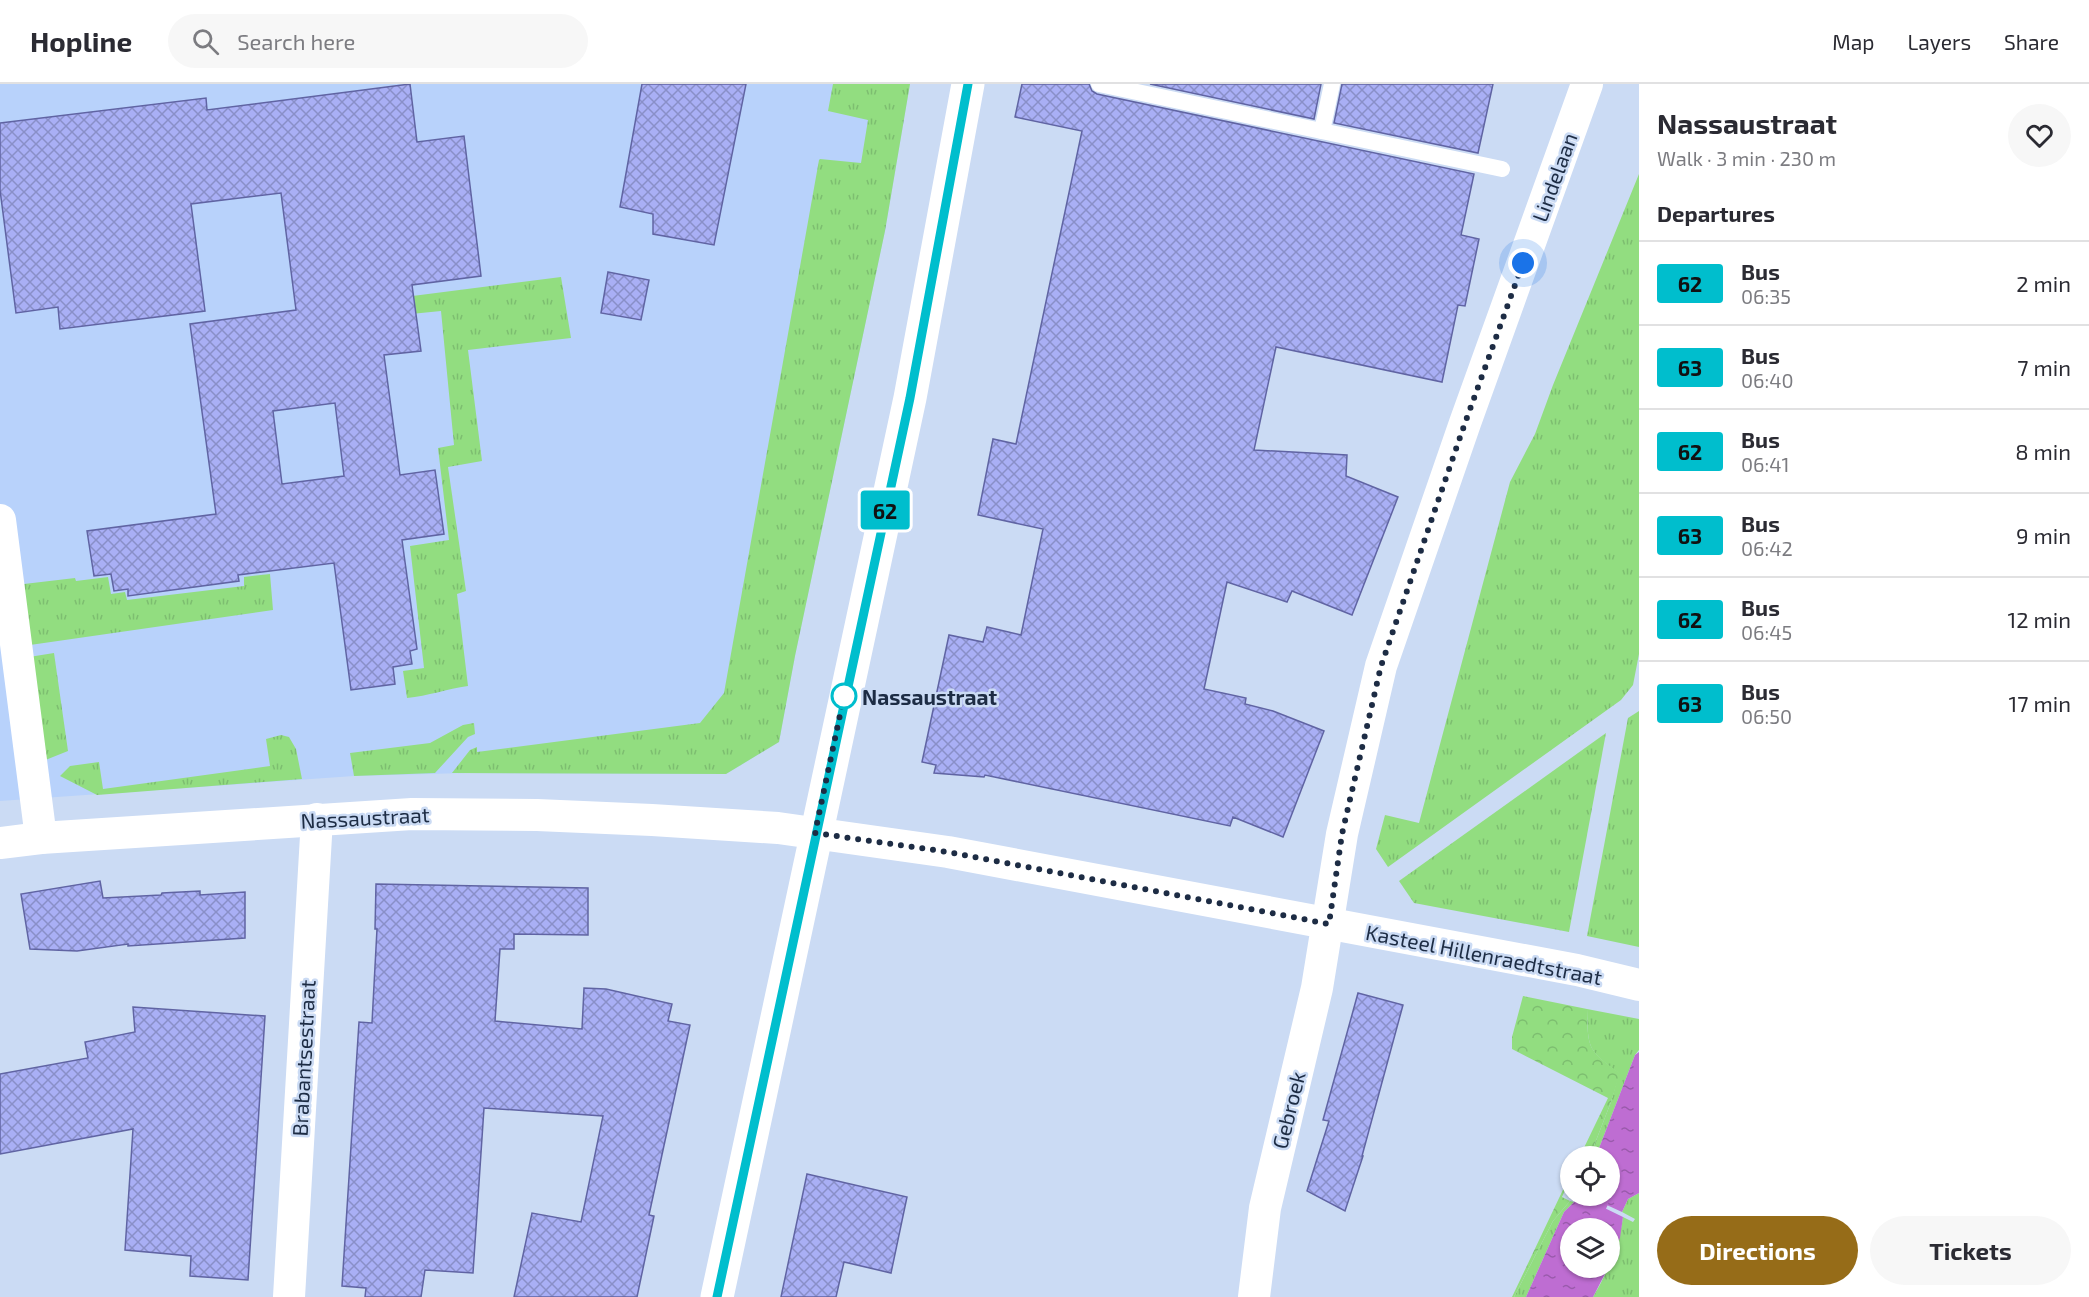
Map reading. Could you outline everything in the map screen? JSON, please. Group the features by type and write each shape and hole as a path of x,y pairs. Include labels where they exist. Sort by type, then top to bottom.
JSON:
{"street":[{"path":"717,1297 910,398 968,84"},
{"name":"Lindelaan","path":"1329,924 1342,834 1381,666 1465,423 1587,84"},
{"path":"0,520 41,838"},
{"name":"Nassaustraat","path":"0,842 412,814 537,815 652,820 778,828 948,852 1329,924"},
{"name":"Brabantsestraat","path":"289,1297 317,819"},
{"name":"Kasteel Hillenraedtstraat","path":"1329,924 1577,970 1639,985"},
{"name":"Gebroek","path":"1254,1297 1265,1208 1317,988 1329,924"}],"lane":[{"path":"1098,84 1502,169"},
{"path":"1322,131 1332,84"}],"shaded area":[{"path":"0,84 910,84 885,231 795,656 779,742 726,774 466,773 354,776 0,801"}],"green space":[{"path":"833,84 910,84 885,231 795,656 779,742 726,774 452,773 470,750 477,747 477,752 700,723 724,693 819,160 861,163 868,120 828,111"},
{"path":"1639,174 1639,654 1633,685 1621,700 1388,867 1376,849 1385,815 1419,823 1510,482 1535,434"},
{"path":"561,277 571,338 468,350 482,461 448,467 466,591 457,594 468,686 407,698 403,671 424,668 410,546 449,540 438,448 454,445 441,311 391,316 389,299"},
{"path":"270,574 273,610 30,645 24,584 108,577 111,594 125,592 127,600 244,586 244,577"},
{"path":"54,653 68,751 43,761 29,657"},
{"path":"1639,711 1639,947 1587,936 1628,718"},
{"path":"474,723 475,734 468,737 435,773 354,776 350,753 430,743 463,725"},
{"path":"1606,733 1569,932 1414,903 1399,881"},
{"path":"281,735 289,737 296,749 302,779 97,795 60,776 70,766 99,762 103,789 270,766 266,739"},
{"path":"1523,996 1587,1009 1589,1040 1595,1053 1620,1073 1594,1146 1585,1146 1608,1098 1512,1049 1512,1037"},
{"path":"1587,1009 1639,1019 1639,1050 1635,1055 1600,1146 1594,1146 1611,1102 1619,1073 1595,1053 1591,1047"},
{"path":"1639,1193 1639,1297 1593,1297 1603,1278 1620,1278 1620,1233 1623,1217 1633,1222 1635,1219 1622,1212 1628,1199"},
{"path":"1560,1196 1560,1206 1566,1206 1553,1221 1512,1297"},
{"path":"1566,1206 1570,1206 1560,1218 1526,1297 1514,1297 1553,1221"}],"water":[{"path":"1639,1052 1639,1193 1628,1199 1622,1212 1609,1206 1620,1206 1620,1146 1600,1146 1635,1055"},
{"path":"1570,1206 1600,1206 1623,1217 1620,1238 1620,1218 1561,1218"},
{"path":"1560,1221 1560,1278 1603,1278 1593,1297 1526,1297"}],"building":[{"path":"410,84 417,142 464,136 481,276 412,285 421,351 384,355 400,475 435,470 444,534 402,540 417,649 410,651 412,664 393,667 395,684 351,690 334,563 238,575 239,581 128,596 128,589 114,591 111,574 94,576 87,531 216,514 190,324 296,310 281,193 191,204 205,311 60,329 58,307 16,313 0,190 0,123 206,98 207,110","holes":["335,403 344,476 282,484 273,411"]},
{"path":"642,84 746,84 714,245 653,234 653,214 620,207"},
{"path":"1022,84 1089,84 1092,91 1097,94 1474,174 1461,235 1479,239 1465,306 1458,305 1442,382 1276,347 1254,450 1347,455 1346,476 1398,497 1352,615 1292,591 1287,602 1227,582 1204,689 1246,698 1245,704 1273,711 1324,731 1283,837 1233,817 1230,826 985,775 984,777 934,773 936,765 922,762 949,635 983,642 987,627 1021,635 1043,529 978,515 993,439 1016,444 1082,131 1015,117"},
{"path":"1150,84 1321,84 1314,119"},
{"path":"1342,84 1493,84 1478,153 1334,123"},
{"path":"608,272 649,280 641,320 601,313"},
{"path":"100,881 103,898 200,891 200,895 245,892 245,938 128,946 128,944 77,951 30,949 21,894"},
{"path":"376,884 588,888 588,935 514,934 514,949 500,949 495,1021 582,1029 584,988 606,989 672,1004 668,1021 690,1025 649,1215 654,1216 637,1297 514,1297 532,1213 581,1222 603,1116 484,1108 473,1273 425,1270 421,1297 365,1297 366,1288 342,1286 359,1022 372,1023 377,929 375,929"},
{"path":"1358,993 1403,1005 1363,1156 1345,1211 1307,1191 1329,1121 1323,1120"},
{"path":"133,1007 265,1016 248,1280 190,1276 191,1256 125,1250 133,1129 0,1154 0,1074 88,1058 85,1042 135,1032"},
{"path":"807,1174 907,1197 891,1273 844,1262 836,1297 781,1297"}],"waterway":[{"path":"1595,1218 1601,1206"}],"bus line":[{"name":"62","path":"717,1297 910,398 968,84"}],"place":[{"name":"Nassaustraat","path":"844,696"}],"route":[{"path":"844,696 815,833 948,852 1329,924 1342,834 1381,666 1523,263"}]}
